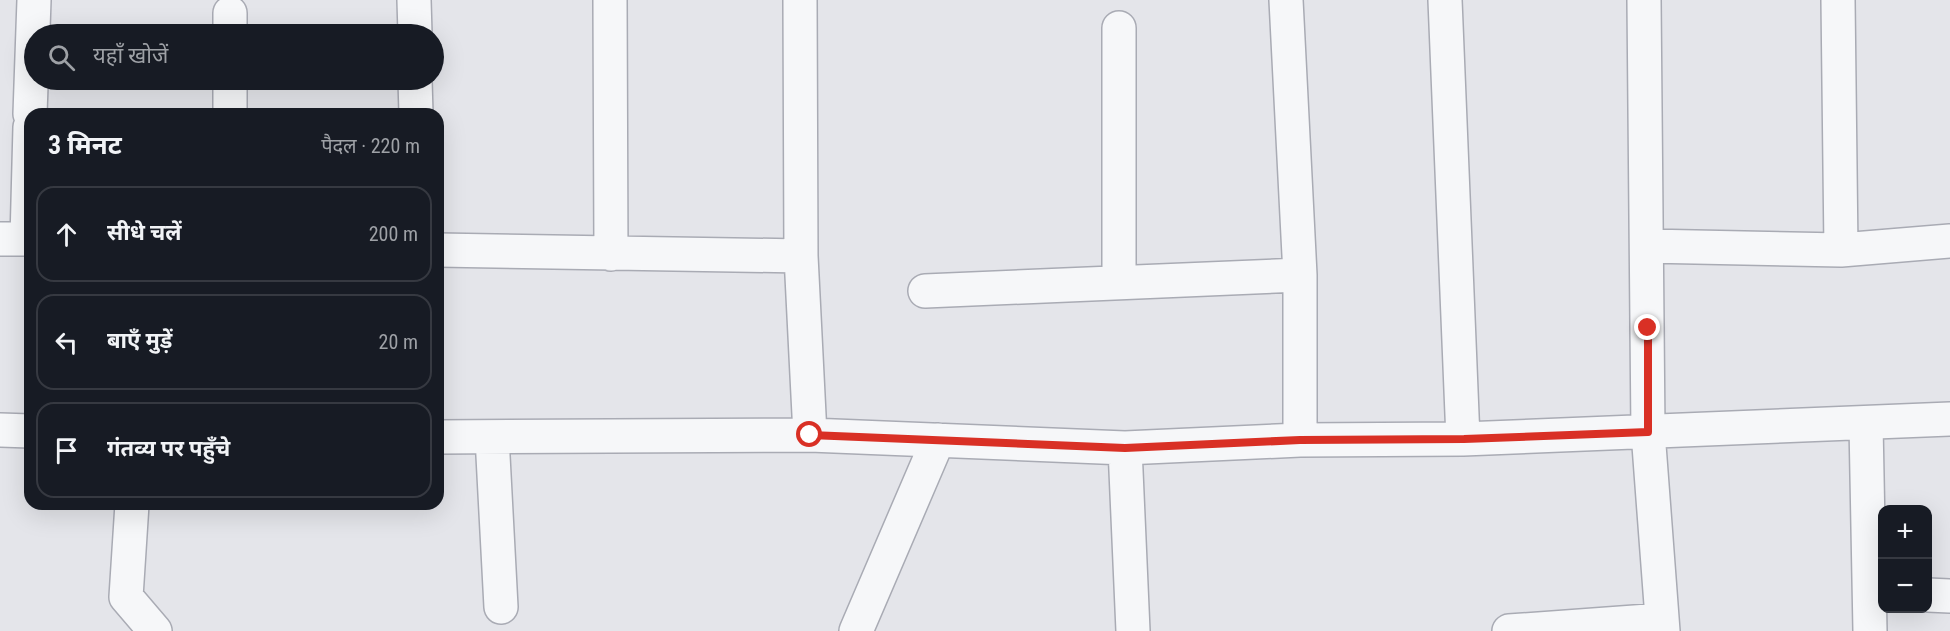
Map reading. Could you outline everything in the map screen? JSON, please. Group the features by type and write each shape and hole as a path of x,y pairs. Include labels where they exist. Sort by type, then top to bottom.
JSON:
{"street":[{"path":"33,24 34,0"},
{"path":"414,0 415,24"},
{"path":"610,0 611,254"},
{"path":"800,0 801,256 810,435"},
{"path":"1286,0 1300,275 1300,440"},
{"path":"1445,0 1464,439"},
{"path":"1509,631 1662,625 1648,432 1644,0"},
{"path":"1838,0 1840,250"},
{"path":"1119,27 1119,281"},
{"path":"30,108 31,90"},
{"path":"230,90 230,108"},
{"path":"415,90 416,108"},
{"path":"19,239 24,188"},
{"path":"1647,246 1840,250 1950,241"},
{"path":"444,250 801,256"},
{"path":"924,291 1300,275"},
{"path":"444,437 810,435 1125,448 1300,440 1464,439 1950,419"},
{"path":"1866,424 1876,595 1870,631"},
{"path":"0,430 24,431"},
{"path":"492,437 501,607"},
{"path":"856,631 938,440"},
{"path":"1125,448 1133,631"},
{"path":"132,510 126,597 155,631"},
{"path":"1932,595 1950,596"}],"route":[{"path":"810,435 1125,448 1300,440 1464,439 1648,432 1648,328"}]}
